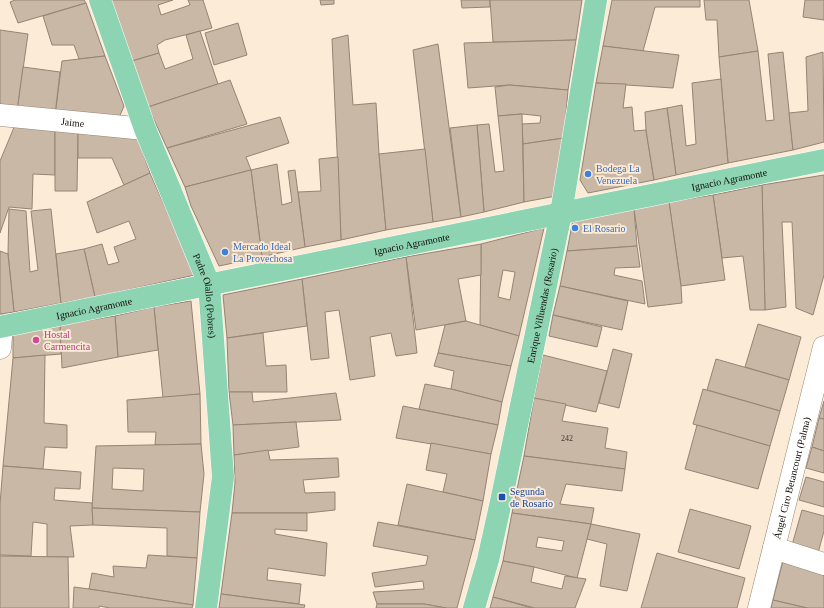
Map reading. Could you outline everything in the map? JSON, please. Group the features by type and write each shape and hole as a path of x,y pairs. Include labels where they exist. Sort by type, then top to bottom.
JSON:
{"main road":[{"name":"Padre Olallo (Pobres)","path":"100,0 145,129 209,284 223,477 206,608"},
{"name":"Enrique Villuendas (Rosario)","path":"474,608 488,560 502,497 561,213 596,0"},
{"name":"Ignacio Agramonte","path":"1,326 824,160"}],"street":[{"name":"Jaime","path":"1,118 145,129"},
{"path":"0,348 1,326"},
{"name":"Ángel Ciro Betancourt (Palma)","path":"759,608 824,347"},
{"path":"774,548 824,564"}],"building":[{"path":"15,0 84,0 86,3 18,23 10,2"},
{"path":"109,0 173,0 158,5 161,15 190,5 188,0 203,0 212,28 165,40 157,45 159,53 132,61"},
{"path":"320,0 334,0 334,4 321,5"},
{"path":"461,0 490,0 490,7 462,8"},
{"path":"490,0 582,0 576,40 493,42"},
{"path":"612,0 700,0 700,7 655,7 643,51 603,46"},
{"path":"704,0 749,0 758,51 719,57 717,20 706,20"},
{"path":"805,0 824,0 824,20 803,17"},
{"path":"86,3 105,56 79,59 74,45 52,45 43,16"},
{"path":"238,23 247,55 214,65 205,33"},
{"path":"0,30 28,34 17,112 0,109"},
{"path":"200,31 218,84 148,107 132,61 159,53 165,69 193,59 186,35"},
{"path":"348,35 353,105 376,103 386,230 341,240 332,39"},
{"path":"576,40 568,90 509,85 468,88 464,43"},
{"path":"438,44 461,217 433,222 413,50"},
{"path":"603,46 679,55 673,88 596,83"},
{"path":"758,51 766,121 774,120 768,54 783,52 793,150 728,163 719,57"},
{"path":"823,52 824,142 793,150 789,113 808,111 806,57"},
{"path":"105,56 124,106 118,120 55,115 62,61"},
{"path":"23,67 60,72 55,115 17,112"},
{"path":"721,79 728,163 676,175 667,108 682,105 686,146 696,144 692,83"},
{"path":"230,80 247,124 167,148 148,107"},
{"path":"596,83 626,84 623,108 632,107 634,131 646,130 654,180 588,193 580,180"},
{"path":"509,85 568,90 564,138 523,144 522,124 540,123 541,116 522,114 498,116 495,87"},
{"path":"667,108 676,175 654,180 646,130 645,112"},
{"path":"522,114 524,202 484,212 477,125 489,124 495,172 504,171 498,116"},
{"path":"280,117 289,143 246,157 251,170 185,187 167,148"},
{"path":"15,125 55,129 55,175 33,174 32,209 9,207 0,233 0,161"},
{"path":"477,125 484,212 461,217 450,128"},
{"path":"55,129 78,132 77,191 55,191"},
{"path":"78,132 138,139 150,173 124,185 112,158 78,158"},
{"path":"564,138 556,196 524,202 523,144"},
{"path":"425,149 433,222 386,230 379,154"},
{"path":"338,157 341,240 305,247 298,192 321,191 319,159"},
{"path":"277,164 282,205 292,202 288,171 295,170 305,247 262,257 251,170"},
{"path":"251,170 262,257 219,266 191,206 185,187"},
{"path":"150,173 195,275 95,297 84,249 102,244 108,265 119,262 114,247 136,239 129,221 97,233 87,202"},
{"path":"824,175 824,275 813,315 796,308 792,222 782,222 786,307 765,310 762,185"},
{"path":"762,185 765,310 750,310 743,256 722,258 713,195"},
{"path":"713,195 725,280 681,286 669,202"},
{"path":"669,202 682,303 648,307 634,209"},
{"path":"9,209 26,211 30,272 38,270 31,211 51,209 61,303 14,312 8,254"},
{"path":"634,209 637,246 567,251 573,220"},
{"path":"544,228 519,336 480,325 481,244","holes":["503,270 515,272 510,300 498,297"]},
{"path":"481,244 481,275 458,279 466,321 416,330 406,257"},
{"path":"637,246 640,267 615,268 614,275 642,281 645,304 560,286 567,251"},
{"path":"84,249 95,297 61,303 56,254"},
{"path":"0,251 8,254 14,312 0,314"},
{"path":"406,257 417,353 396,356 391,333 370,337 375,376 350,380 339,310 325,312 329,358 311,360 302,279"},
{"path":"302,279 307,326 227,338 223,295"},
{"path":"560,286 628,301 622,330 553,315"},
{"path":"191,301 200,394 163,398 154,307"},
{"path":"154,307 158,350 118,357 115,316"},
{"path":"553,315 602,327 597,347 549,336"},
{"path":"115,316 118,357 62,368 60,325"},
{"path":"466,321 519,336 511,366 438,353 445,325"},
{"path":"758,324 801,337 789,380 745,367"},
{"path":"60,325 61,354 13,358 13,335"},
{"path":"263,333 266,366 286,365 287,392 229,392 227,338"},
{"path":"613,349 632,354 619,408 599,403"},
{"path":"438,353 511,366 502,402 451,389 454,371 434,366"},
{"path":"45,355 44,423 67,425 67,448 45,447 43,469 3,466 13,358"},
{"path":"543,355 607,371 596,412 534,398"},
{"path":"716,359 789,380 780,411 707,390"},
{"path":"425,384 502,402 498,425 419,409"},
{"path":"703,389 780,411 770,446 693,424"},
{"path":"229,392 252,392 253,402 336,393 341,420 233,425"},
{"path":"200,394 201,444 155,445 156,432 128,432 127,400"},
{"path":"534,398 566,404 562,421 608,428 605,448 627,452 625,469 524,456"},
{"path":"824,401 824,419 819,418"},
{"path":"403,406 498,425 491,454 396,438"},
{"path":"819,418 824,419 824,451 812,447"},
{"path":"296,422 299,447 234,455 233,425"},
{"path":"697,425 770,446 758,489 685,469"},
{"path":"431,443 491,454 483,501 443,492 447,474 426,470"},
{"path":"201,444 204,474 200,512 92,508 96,446","holes":["113,468 144,469 143,491 112,489"]},
{"path":"812,447 824,451 824,473 806,468"},
{"path":"268,450 270,460 338,458 339,477 303,480 305,493 335,492 335,510 307,513 232,513 235,483 234,455"},
{"path":"524,456 625,469 622,491 566,484 560,504 594,508 591,524 512,513"},
{"path":"3,466 81,472 80,489 55,488 54,500 92,503 93,525 70,526 74,557 47,557 47,524 33,522 31,556 0,555 0,504"},
{"path":"806,477 824,482 824,507 799,500"},
{"path":"407,484 483,501 475,540 398,525"},
{"path":"92,508 200,512 197,558 167,556 167,528 93,525"},
{"path":"690,509 751,526 739,569 678,552"},
{"path":"802,510 824,516 824,531 818,553 792,545"},
{"path":"232,513 307,513 307,531 275,529 275,534 327,543 325,576 268,568 267,580 301,584 299,604 221,594"},
{"path":"512,513 591,524 577,578 503,561","holes":["538,537 564,541 562,551 536,547"]},
{"path":"378,522 475,540 457,608 446,608 424,604 377,604 373,592 424,589 423,581 375,587 372,573 426,565 428,556 373,546"},
{"path":"591,524 640,534 627,591 600,586 607,544 587,539"},
{"path":"657,553 745,578 737,608 641,608"},
{"path":"148,555 197,558 193,605 89,589 92,573 114,577 113,566 146,568"},
{"path":"0,556 68,557 69,608 0,608"},
{"path":"503,561 534,567 531,582 562,589 565,576 586,579 575,608 535,608 493,597"},
{"path":"783,561 824,571 824,608 807,608 773,600"},
{"path":"74,587 193,605 192,608 110,608 99,606 99,608 73,608"},
{"path":"221,594 305,605 304,608 219,608"},
{"path":"493,597 532,608 490,608"},
{"path":"773,600 807,608 771,608"},
{"path":"377,604 424,604 446,608 376,608"}],"place":[{"name":"Bodega La Venezuela","path":"588,174"},
{"name":"El Rosario","path":"575,228"},
{"name":"Mercado Ideal La Provechosa","path":"225,252"},
{"name":"Hostal Carmencita","path":"36,340"},
{"name":"Segunda de Rosario","path":"502,497"}]}
